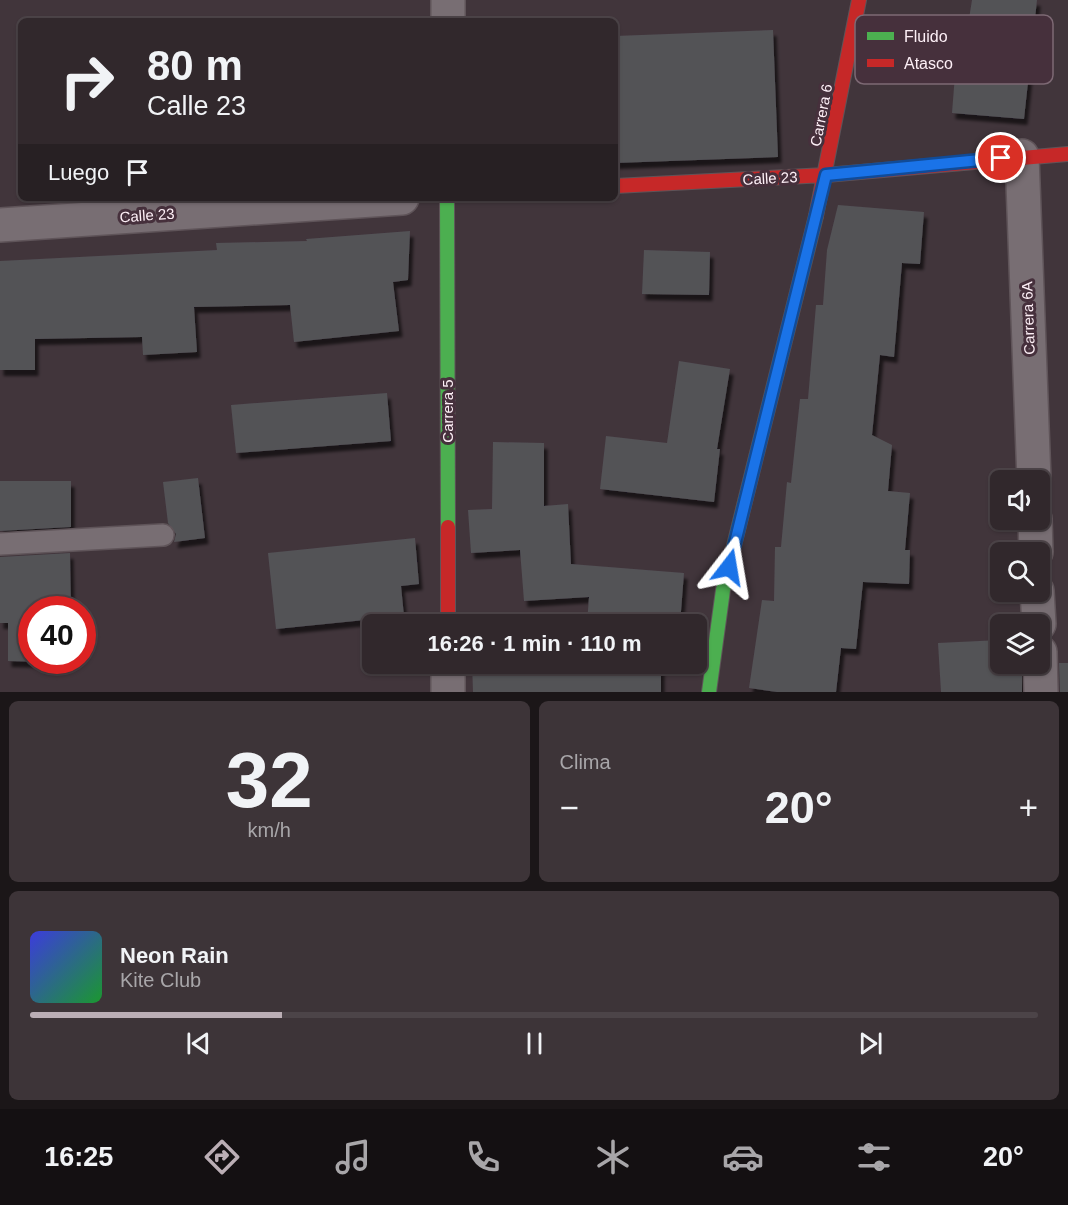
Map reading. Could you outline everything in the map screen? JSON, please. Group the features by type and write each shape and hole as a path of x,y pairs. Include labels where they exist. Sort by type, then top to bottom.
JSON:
{"street":[{"path":"448,0 448,18"},
{"name":"Carrera 6","path":"856,15 859,0"},
{"name":"Carrera 6","path":"709,692 723,590 826,175 855,21"},
{"name":"Calle 23","path":"618,186 826,175 1023,156 1068,154"},
{"name":"Carrera 6A","path":"1023,156 1034,470"},
{"name":"Calle 23","path":"0,225 357,201"},
{"name":"Carrera 5","path":"447,201 447,614"},
{"path":"448,674 448,692"},
{"path":"1041,674 1041,692"}],"lane":[{"path":"0,544 163,535"}],"building":[{"path":"972,0 1037,0 1035,15 970,15"},
{"path":"773,30 778,157 618,163 618,36"},
{"path":"954,84 1028,84 1024,119 952,113"},
{"path":"838,205 924,212 920,264 902,263 894,357 880,355 872,435 892,445 888,491 910,493 905,550 910,550 909,584 863,582 856,649 841,648 836,692 777,692 749,688 762,600 774,601 775,547 781,547 787,482 791,483 800,399 808,399 816,305 823,305 827,250"},
{"path":"410,231 408,280 393,282 399,331 294,342 290,305 194,307 197,352 143,355 142,337 35,339 35,370 0,370 0,261 217,250 216,243 307,241 306,239"},
{"path":"644,250 710,252 709,295 642,294"},
{"path":"679,361 730,369 717,449 720,449 714,502 600,489 606,436 667,443"},
{"path":"387,393 391,441 236,453 231,405"},
{"path":"493,442 544,443 544,506 568,504 571,564 684,573 681,614 588,614 589,597 524,601 520,550 471,553 468,510 492,509"},
{"path":"198,478 205,538 174,542 176,534 168,523 163,482"},
{"path":"0,481 71,481 71,527 0,531"},
{"path":"415,538 419,584 401,586 404,614 362,614 362,620 276,629 268,553"},
{"path":"70,553 71,596 18,596 18,661 8,661 8,623 0,623 0,557"},
{"path":"990,640 990,674 1022,674 1022,692 941,692 938,643"},
{"path":"1059,663 1068,663 1068,692 1060,692"},
{"path":"472,674 661,674 661,692 473,692"}],"traffic: fast":[{"path":"447,201 448,527"},
{"path":"709,692 723,590 816,216"}],"traffic: jam":[{"path":"856,15 859,0"},
{"path":"816,216 855,20"},
{"path":"618,186 826,175 1068,154"},
{"path":"448,527 448,614"}],"route":[{"path":"729,567 826,175 1001,158"}]}
